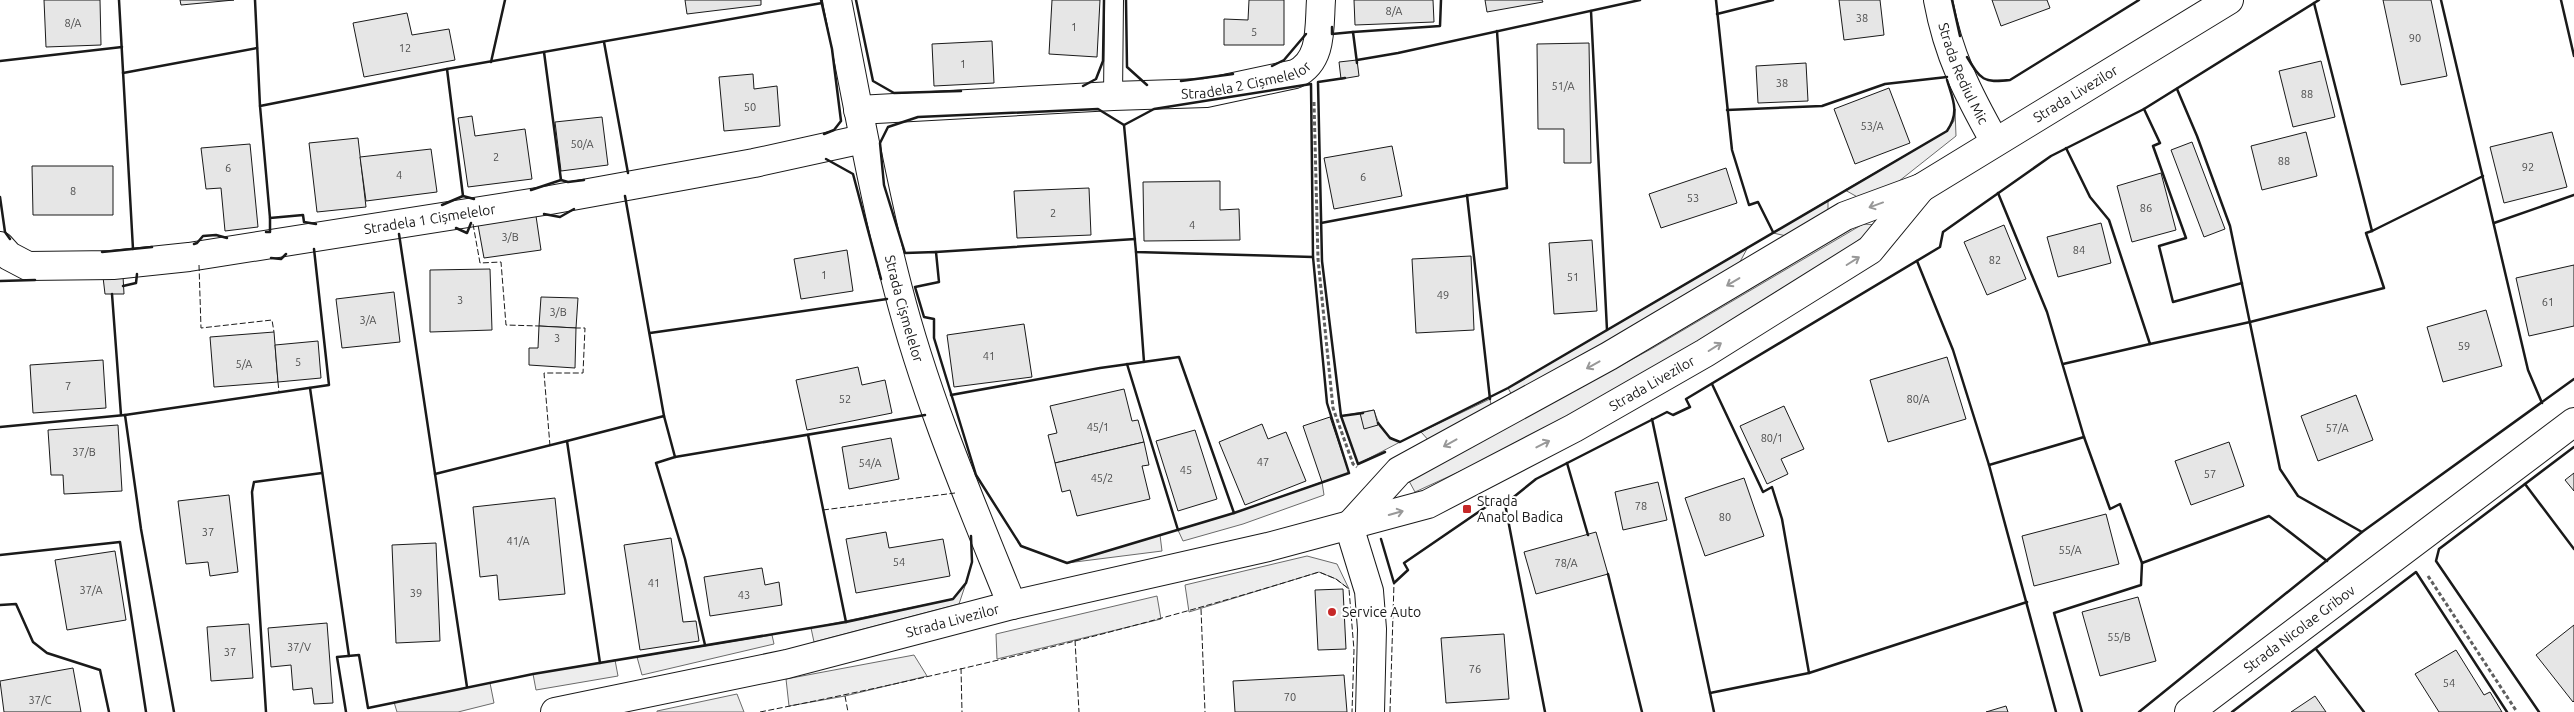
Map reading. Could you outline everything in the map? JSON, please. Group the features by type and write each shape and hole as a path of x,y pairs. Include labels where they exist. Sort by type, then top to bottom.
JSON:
{"street":[{"name":"Strada Cișmelelor","path":"836,0 863,139 898,290 937,416 1012,605"},
{"name":"Stradela 2 Cișmelelor","path":"858,110 1206,93 1295,74 1306,69 1316,55 1321,0"},
{"name":"Strada Rediul Mic","path":"1938,0 1944,31 1964,87 1995,142"},
{"name":"Strada Livezilor","path":"1350,526 1399,471 1609,356 1845,216 1921,188 2229,0"},
{"name":"Stradela 1 Cișmelelor","path":"0,246 9,256 28,266 113,265 189,257 550,200 754,163 863,139"},
{"name":"Strada Livezilor","path":"555,712 787,664 1012,605 1350,526 1428,504 1574,428 1705,353 1870,250 1921,188"},
{"name":"Strada Nicolae Gribov","path":"2189,712 2574,422"},
{"path":"1350,526 1369,591 1372,629 1370,712"}],"lane":[{"path":"1114,0 1114,96"}],"path":[{"path":"1306,69 1314,80 1318,259 1333,408 1353,464 1362,470 1399,471"},
{"path":"2408,547 2517,712"}],"shaded area":[{"path":"1955,109 1956,136 1889,189 1861,199 1845,190 1947,131 1954,121"},
{"path":"1828,200 1828,216 1791,237 1773,233"},
{"path":"1863,224 1878,225 1839,255 1735,323 1539,435 1415,492 1409,481 1651,349"},
{"path":"1748,247 1734,273 1514,399 1508,388"},
{"path":"1490,399 1492,410 1431,443 1421,432"},
{"path":"1374,410 1383,430 1394,440 1400,442 1358,464 1341,416"},
{"path":"1322,482 1324,495 1243,524 1183,541 1178,530 1234,513"},
{"path":"1160,535 1162,551 1067,563"},
{"path":"1307,556 1337,564 1349,589 1336,579 1319,572 1189,612 1185,585"},
{"path":"966,583 959,604 814,642 811,628 953,599"},
{"path":"1157,596 1161,619 997,659 996,634"},
{"path":"772,635 774,644 642,675 637,657"},
{"path":"914,655 927,676 845,696 789,706 786,679"},
{"path":"615,660 618,676 536,690 533,674"},
{"path":"490,683 494,703 458,712 397,712 394,702"},
{"path":"737,694 744,712 657,712 657,711"}],"building":[{"path":"44,0 100,0 101,45 46,47"},
{"path":"180,0 234,0 181,5"},
{"path":"685,0 761,0 761,5 687,14"},
{"path":"1052,0 1100,0 1097,57 1049,54"},
{"path":"1249,0 1284,0 1284,45 1224,45 1224,19 1248,20"},
{"path":"1354,0 1433,0 1434,22 1355,25"},
{"path":"1485,0 1542,0 1543,2 1487,12"},
{"path":"1839,0 1880,0 1884,35 1844,40"},
{"path":"1992,0 2047,0 2050,8 2001,26"},
{"path":"2383,0 2431,0 2447,76 2401,85"},
{"path":"407,13 412,35 449,29 455,60 364,77 353,23"},
{"path":"992,41 994,83 934,86 932,44"},
{"path":"1589,43 1591,163 1564,163 1564,129 1538,129 1537,44"},
{"path":"1357,60 1359,76 1341,79 1339,62"},
{"path":"2321,61 2335,117 2293,127 2279,71"},
{"path":"1806,63 1808,101 1758,103 1756,66"},
{"path":"753,74 754,89 777,86 780,126 724,131 719,77"},
{"path":"1889,88 1910,143 1855,164 1834,109"},
{"path":"472,116 475,136 525,129 532,179 468,187 458,118"},
{"path":"602,117 608,165 561,171 555,122"},
{"path":"2306,132 2317,176 2262,190 2251,146"},
{"path":"2552,132 2567,187 2504,203 2490,147"},
{"path":"358,138 366,207 317,212 309,143"},
{"path":"2192,142 2225,229 2204,237 2171,150"},
{"path":"250,144 258,227 225,231 221,188 206,189 201,148"},
{"path":"1392,146 1402,196 1334,209 1324,158"},
{"path":"431,149 437,192 366,201 360,157"},
{"path":"32,166 113,166 113,215 33,215"},
{"path":"1726,168 1737,203 1661,228 1649,194"},
{"path":"2161,173 2176,230 2132,242 2117,186"},
{"path":"1220,181 1220,210 1239,209 1240,240 1144,241 1143,182"},
{"path":"1089,188 1091,235 1017,238 1014,191"},
{"path":"536,216 541,250 484,258 478,225"},
{"path":"2101,223 2111,263 2058,277 2047,237"},
{"path":"2004,225 2026,279 1987,295 1964,242"},
{"path":"1592,240 1597,311 1554,314 1549,243"},
{"path":"847,250 853,291 801,299 794,259"},
{"path":"1471,256 1474,330 1416,333 1412,259"},
{"path":"2574,265 2574,326 2529,336 2516,278"},
{"path":"490,269 492,330 430,332 430,270"},
{"path":"123,276 124,294 105,294 103,277"},
{"path":"394,292 400,342 342,348 336,299"},
{"path":"541,297 578,298 576,328 539,326"},
{"path":"2486,310 2502,366 2443,382 2427,327"},
{"path":"1024,324 1032,377 954,387 947,335"},
{"path":"539,326 576,328 575,368 529,365 529,348 538,348"},
{"path":"274,332 278,382 214,387 210,337"},
{"path":"318,341 321,378 278,382 275,345"},
{"path":"1947,357 1966,419 1888,442 1870,380"},
{"path":"103,360 106,408 33,413 30,365"},
{"path":"858,367 862,385 885,380 892,413 807,430 796,380"},
{"path":"1124,389 1132,421 1138,420 1144,442 1055,463 1048,435 1057,433 1050,406"},
{"path":"2356,395 2373,440 2318,461 2301,416"},
{"path":"1784,406 1804,449 1781,459 1788,474 1767,484 1740,426"},
{"path":"1374,410 1378,425 1364,429 1360,413"},
{"path":"1330,417 1349,473 1322,482 1303,426"},
{"path":"1262,424 1268,439 1286,432 1306,481 1245,505 1219,442"},
{"path":"118,425 122,491 64,494 63,475 51,475 48,430"},
{"path":"1195,430 1217,499 1178,511 1156,441"},
{"path":"891,438 899,479 849,489 842,447"},
{"path":"1144,442 1149,465 1142,466 1150,499 1077,516 1070,490 1062,492 1055,463"},
{"path":"2229,442 2244,486 2191,505 2175,461"},
{"path":"2574,473 2574,491 2565,480"},
{"path":"1744,478 1764,536 1705,556 1685,498"},
{"path":"1658,482 1667,520 1623,530 1615,492"},
{"path":"229,495 238,572 210,576 208,562 186,564 178,501"},
{"path":"555,498 565,594 499,600 497,575 480,577 473,507"},
{"path":"2106,514 2119,564 2034,586 2022,536"},
{"path":"886,532 889,548 943,539 950,576 856,593 846,539"},
{"path":"1596,532 1608,574 1536,594 1524,552"},
{"path":"671,538 683,622 696,621 699,641 640,650 624,545"},
{"path":"436,543 440,641 396,643 392,545"},
{"path":"115,551 126,620 67,630 55,560"},
{"path":"762,568 765,585 779,582 782,605 710,616 704,577"},
{"path":"1343,589 1346,649 1318,650 1315,590"},
{"path":"2138,597 2156,661 2100,676 2082,612"},
{"path":"327,623 333,703 314,704 312,688 293,690 291,665 271,667 268,628"},
{"path":"249,624 253,678 211,681 207,627"},
{"path":"2574,625 2574,701 2573,702 2536,655"},
{"path":"1504,634 1509,699 1446,703 1441,638"},
{"path":"2456,650 2484,695 2490,692 2502,712 2439,712 2415,674"},
{"path":"73,668 81,712 4,712 0,681"},
{"path":"1344,675 1347,712 1235,712 1233,681"},
{"path":"2315,696 2326,712 2291,712"},
{"path":"2006,706 2008,712 1986,712"}],"fence":[{"path":"473,224 480,263 501,262 506,325 539,326"},
{"path":"199,265 201,328 272,320 274,332"},
{"path":"550,446 544,373 583,373 585,328 576,328"},
{"path":"278,382 279,392"},
{"path":"823,510 955,493"},
{"path":"760,712 901,683 1041,650 1181,613 1319,572 1336,579 1349,589 1354,650 1352,712"},
{"path":"1390,712 1394,583"},
{"path":"1201,609 1205,712"},
{"path":"1075,640 1079,712"},
{"path":"961,668 962,712"},
{"path":"845,696 848,712"}],"wall":[{"path":"119,0 133,249"},
{"path":"255,0 260,106"},
{"path":"491,62 505,0"},
{"path":"821,0 832,49 841,121 834,130 824,134"},
{"path":"856,0 873,81 894,93 961,91"},
{"path":"1083,86 1096,79 1103,61 1104,0"},
{"path":"1126,0 1127,67 1147,85"},
{"path":"1353,32 1440,26 1441,0"},
{"path":"1357,60 1398,53 1640,0"},
{"path":"1716,0 1732,150 1749,205 1758,202 1773,232"},
{"path":"1717,14 1773,0"},
{"path":"1952,0 1960,36"},
{"path":"1967,57 1976,71 1984,78 1994,81 2010,80 2139,0"},
{"path":"1381,539 1394,583 1408,570 1404,563 1496,500 1505,504 1536,479 1667,412 1673,415 1690,407 1686,399 1940,247 1943,232 2051,156 2144,109 2319,0"},
{"path":"2441,0 2528,370 2542,403"},
{"path":"2561,0 2574,56"},
{"path":"270,218 260,106 447,69 822,3"},
{"path":"2314,3 2372,231 2483,176"},
{"path":"1591,11 1607,330"},
{"path":"1332,27 1332,34 1353,32 1357,63"},
{"path":"1321,223 1507,188 1497,31"},
{"path":"1272,66 1284,60 1306,34"},
{"path":"604,42 628,173"},
{"path":"0,61 122,47"},
{"path":"123,73 257,48"},
{"path":"544,52 561,180"},
{"path":"447,69 463,196"},
{"path":"1181,81 1233,74"},
{"path":"1727,110 1822,106 1885,84 1947,77"},
{"path":"1345,78 1318,82 1322,261 1341,416 1363,413"},
{"path":"1378,423 1390,438 1400,442 1508,388 1947,131 1954,112 1953,100 1947,80"},
{"path":"1311,84 1313,257 1327,403 1349,473 1234,513 1067,563 1021,546 976,475 934,338 934,319 924,317 915,287 939,282 936,252 905,253 884,185 880,143 888,127 918,117 1098,109 1124,125 1154,109 1311,84"},
{"path":"2177,89 2197,136 2230,226 2280,469 2298,496 2362,532"},
{"path":"2144,109 2160,143 2153,146 2186,238 2159,246 2173,302 2242,283"},
{"path":"1124,125 1136,252 1313,257"},
{"path":"2066,148 2090,197 2109,220 2150,344 2250,322 2384,288 2366,233 2372,231"},
{"path":"826,159 853,174 881,279"},
{"path":"531,190 561,180 568,182 584,180"},
{"path":"1998,193 2047,312 2084,437 2110,509 2120,504 2142,563 2269,516 2327,561"},
{"path":"1467,195 1490,399"},
{"path":"2494,223 2574,195"},
{"path":"442,205 463,196 474,199"},
{"path":"625,196 664,416"},
{"path":"0,197 5,232 10,239"},
{"path":"544,214 560,217 574,209"},
{"path":"266,232 270,232 270,218 303,215 304,222 316,224"},
{"path":"456,228 467,233 471,223"},
{"path":"399,234 467,687"},
{"path":"194,244 203,236 216,235 227,238"},
{"path":"936,252 1135,239"},
{"path":"102,252 152,247"},
{"path":"125,415 329,385 314,249"},
{"path":"1136,252 1144,362"},
{"path":"271,258 281,259 286,254"},
{"path":"1917,261 1953,350 1989,465 2056,712"},
{"path":"123,286 136,283 137,274"},
{"path":"0,281 35,280"},
{"path":"112,294 121,415"},
{"path":"650,333 887,299"},
{"path":"2063,364 2150,344"},
{"path":"951,395 1100,368 1179,357 1234,513"},
{"path":"1127,364 1178,530"},
{"path":"2139,712 2362,532 2574,379"},
{"path":"1712,384 1763,492 1772,487 1782,519 1809,673"},
{"path":"310,388 349,656"},
{"path":"0,427 125,415 141,529 174,712"},
{"path":"675,457 925,415"},
{"path":"567,441 664,416 675,457 656,463 685,559 705,645"},
{"path":"1341,416 1358,464 1385,452"},
{"path":"1652,419 1710,693"},
{"path":"808,435 846,622"},
{"path":"1989,465 2084,437"},
{"path":"435,474 567,441 600,663"},
{"path":"2539,712 2436,561 2439,549 2574,447"},
{"path":"1567,463 1588,535"},
{"path":"266,712 252,492 254,482 322,473"},
{"path":"2525,484 2574,549"},
{"path":"1505,504 1545,712"},
{"path":"346,712 337,657 359,655 368,708 533,674 846,622 953,599 966,583 972,562 971,536"},
{"path":"0,555 120,542 146,712"},
{"path":"2082,712 2054,613 2141,585 2142,563"},
{"path":"2232,712 2416,572 2507,712"},
{"path":"1608,574 1642,712"},
{"path":"1714,712 1710,693 1809,673 2027,602"},
{"path":"0,605 16,604 33,642 47,653 100,670 109,712"},
{"path":"2316,649 2364,712"}],"place":[{"name":"Strada Anatol Badica","path":"1467,509"},
{"name":"Service Auto","path":"1332,612"}]}
